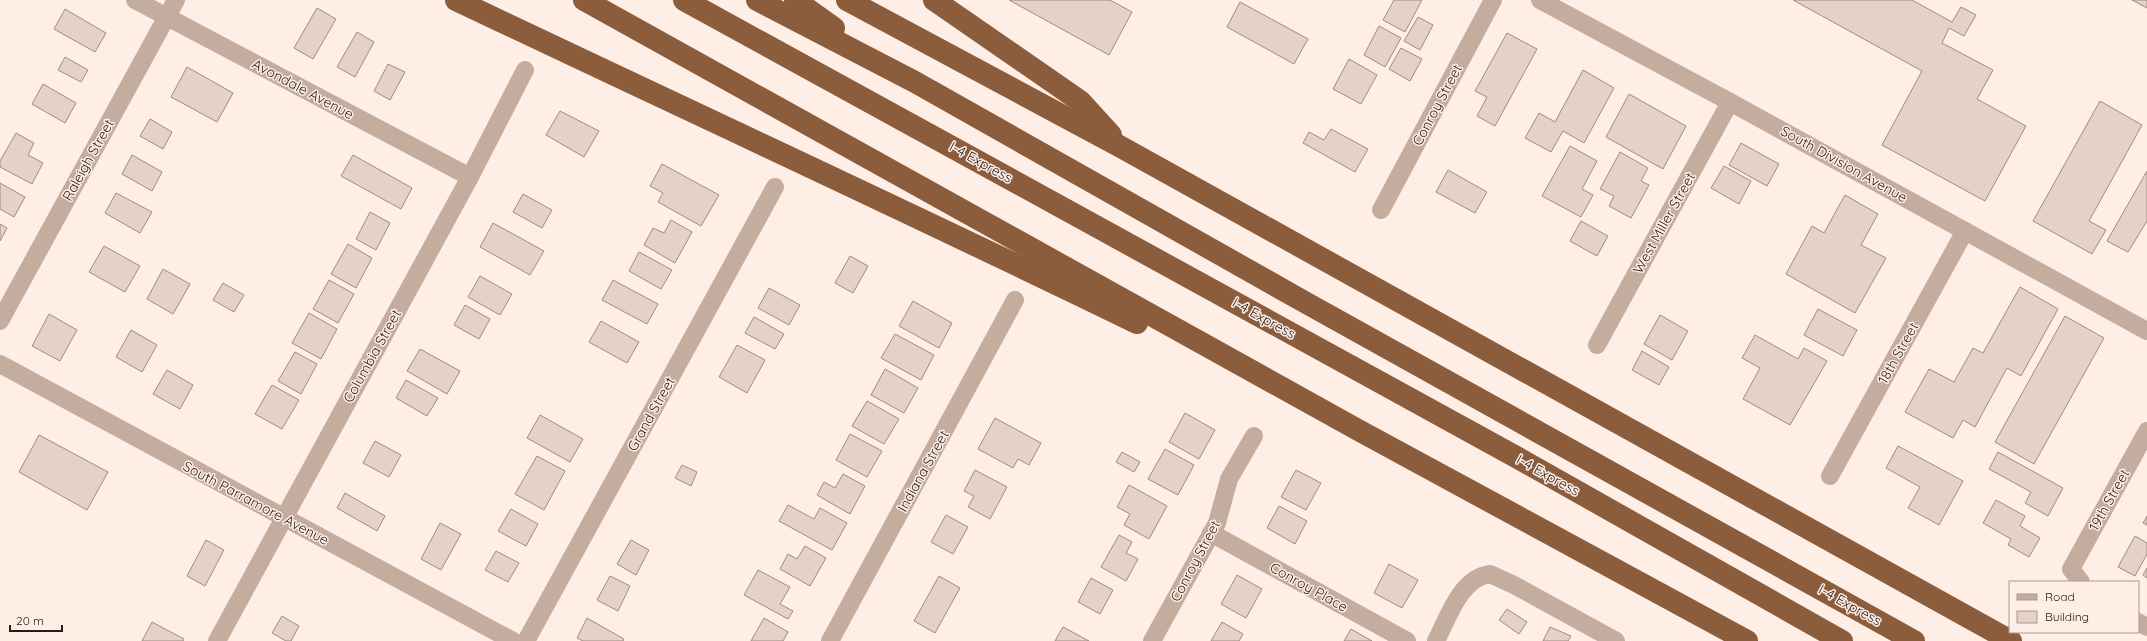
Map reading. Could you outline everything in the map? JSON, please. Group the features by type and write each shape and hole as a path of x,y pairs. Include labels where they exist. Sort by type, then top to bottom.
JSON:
{"highway":[{"path":"456,0 894,208 971,242 1360,431"},
{"path":"473,0 533,37"},
{"path":"584,0 1360,431 1747,641"},
{"name":"I-4 Express","path":"684,0 1518,458 1842,641"},
{"name":"I-4 Express","path":"757,0 914,82 1301,300 1914,641"},
{"path":"795,0 914,82"},
{"path":"847,0 1121,147 2011,641"},
{"path":"934,0 1080,101 1121,147"}],"street":[{"name":"Avondale Avenue","path":"135,0 470,177"},
{"name":"Raleigh Street","path":"0,320 176,0"},
{"name":"Conroy Street","path":"1381,210 1493,0"},
{"name":"South Division Avenue","path":"1540,0 1730,102 2147,331"},
{"name":"Columbia Street","path":"217,641 470,177 525,70"},
{"name":"West Miller Street","path":"1597,345 1730,102"},
{"name":"Grand Street","path":"526,641 775,187"},
{"name":"18th Street","path":"1830,476 1965,231"},
{"name":"Indiana Street","path":"830,641 1015,300"},
{"name":"South Parramore Avenue","path":"0,364 513,641"},
{"name":"19th Street","path":"2076,575 2147,431"},
{"name":"Conroy Street","path":"1152,641 1217,523 1229,479 1254,436"},
{"name":"Conroy Place","path":"1211,533 1407,641"},
{"path":"1436,641 1463,590 1478,577 1490,574 1616,641"}],"building":[{"path":"1009,0 1110,0 1132,12 1109,55"},
{"path":"1394,0 1422,0 1405,32 1383,20"},
{"path":"1793,0 1912,0 1952,22 1961,7 1976,15 1964,36 1949,28 1942,43 1993,70 1977,99 2026,126 1985,201 1882,145 1922,71"},
{"path":"2132,0 2147,0 2147,8"},
{"path":"1240,2 1308,39 1294,64 1227,27"},
{"path":"317,8 336,19 313,59 294,48"},
{"path":"65,9 106,33 95,52 54,29"},
{"path":"1418,17 1433,25 1420,50 1404,41"},
{"path":"1379,26 1401,38 1385,67 1364,55"},
{"path":"357,32 374,42 355,77 337,67"},
{"path":"1507,33 1537,49 1495,126 1477,116 1487,97 1475,91"},
{"path":"1401,48 1422,59 1410,81 1389,69"},
{"path":"65,57 88,70 81,82 58,70"},
{"path":"1349,59 1377,75 1361,104 1333,89"},
{"path":"388,64 405,72 390,100 374,91"},
{"path":"187,67 233,93 217,122 171,97"},
{"path":"1583,70 1614,88 1584,143 1563,131 1551,152 1525,138 1539,113 1555,122"},
{"path":"43,84 76,103 65,123 32,104"},
{"path":"1629,94 1686,126 1663,169 1606,137"},
{"path":"2100,101 2142,125 2089,221 2106,230 2092,254 2033,221"},
{"path":"560,111 599,131 584,157 546,135"},
{"path":"150,119 172,132 163,149 140,136"},
{"path":"1331,129 1368,149 1355,172 1303,143 1309,132 1324,140"},
{"path":"16,133 34,143 28,155 43,163 32,184 0,167 0,161"},
{"path":"1741,143 1779,164 1767,186 1729,165"},
{"path":"1570,146 1597,161 1582,189 1593,195 1581,217 1542,196"},
{"path":"1620,152 1648,168 1641,181 1649,185 1631,218 1609,206 1614,196 1600,189"},
{"path":"132,155 162,172 152,191 122,174"},
{"path":"353,155 412,188 401,209 341,176"},
{"path":"662,164 719,195 701,226 658,202 663,193 650,186"},
{"path":"1724,166 1751,181 1739,204 1711,188"},
{"path":"1448,170 1487,192 1475,213 1436,192"},
{"path":"2147,171 2147,221 2128,252 2107,241"},
{"path":"0,183 25,197 14,217 0,209"},
{"path":"116,193 152,212 140,233 105,213"},
{"path":"523,194 552,210 542,228 513,212"},
{"path":"1845,195 1878,214 1861,245 1886,258 1855,313 1786,274 1812,226 1824,233"},
{"path":"370,212 390,223 376,250 356,239"},
{"path":"671,220 692,232 675,263 644,245 653,228 664,233"},
{"path":"1581,221 1608,236 1597,256 1570,241"},
{"path":"493,223 544,251 530,275 480,247"},
{"path":"0,224 7,228 0,241"},
{"path":"348,244 372,258 356,288 331,274"},
{"path":"104,246 140,266 125,292 89,272"},
{"path":"639,252 672,270 661,289 629,271"},
{"path":"850,256 868,266 853,293 835,283"},
{"path":"163,269 190,284 173,314 147,299"},
{"path":"480,276 512,294 500,315 468,297"},
{"path":"329,280 354,294 338,323 313,309"},
{"path":"613,280 658,304 647,324 602,300"},
{"path":"223,283 244,295 234,312 213,300"},
{"path":"2020,287 2058,309 2021,376 2007,368 1975,427 1963,420 1953,438 1905,412 1929,369 1954,382 1973,348 1983,353"},
{"path":"769,288 800,305 789,325 758,308"},
{"path":"913,301 952,323 939,348 899,326"},
{"path":"465,305 490,319 479,339 454,325"},
{"path":"1818,309 1857,330 1843,356 1804,335"},
{"path":"309,313 337,329 321,359 292,343"},
{"path":"49,314 77,330 60,361 32,346"},
{"path":"1660,315 1688,331 1672,360 1644,344"},
{"path":"2065,316 2104,338 2034,464 1995,442"},
{"path":"754,317 784,334 775,349 745,333"},
{"path":"601,321 639,342 627,363 589,342"},
{"path":"131,330 157,345 142,372 116,357"},
{"path":"895,334 934,355 921,380 881,358"},
{"path":"1755,335 1798,359 1804,348 1827,361 1790,425 1743,399 1760,368 1742,358"},
{"path":"737,345 765,360 747,393 719,377"},
{"path":"420,349 460,371 447,394 407,371"},
{"path":"1642,351 1669,367 1659,385 1632,370"},
{"path":"295,352 317,364 301,394 278,381"},
{"path":"885,369 918,388 904,413 871,395"},
{"path":"167,370 193,385 180,409 153,394"},
{"path":"406,380 438,398 427,416 396,398"},
{"path":"272,385 299,400 282,429 255,414"},
{"path":"867,401 899,419 884,444 852,426"},
{"path":"1185,413 1215,430 1199,459 1169,442"},
{"path":"540,415 583,439 570,462 527,438"},
{"path":"995,418 1041,443 1029,465 1018,459 1013,468 978,449"},
{"path":"850,434 882,451 867,477 836,460"},
{"path":"39,435 108,472 87,510 19,472"},
{"path":"375,441 401,455 389,477 363,463"},
{"path":"1898,446 1963,481 1939,525 1908,508 1920,487 1886,468"},
{"path":"1165,449 1194,465 1178,495 1148,479"},
{"path":"1122,452 1140,462 1134,472 1116,462"},
{"path":"1998,452 2063,488 2048,516 2025,503 2031,492 1989,469"},
{"path":"537,456 565,471 544,510 515,494"},
{"path":"682,465 697,472 691,486 675,478"},
{"path":"975,470 1007,487 990,519 968,507 974,496 964,491"},
{"path":"1296,470 1321,483 1306,510 1281,497"},
{"path":"843,474 865,486 850,514 817,495 824,482 835,488"},
{"path":"1129,485 1167,506 1149,539 1124,525 1130,514 1117,507"},
{"path":"345,493 385,516 377,531 337,508"},
{"path":"1996,500 2025,516 2020,526 2040,538 2029,557 2008,545 2011,539 1983,523"},
{"path":"788,505 814,519 820,508 847,523 832,550 779,521"},
{"path":"1279,506 1307,521 1295,544 1267,528"},
{"path":"511,509 538,524 526,546 498,531"},
{"path":"946,515 968,527 953,554 931,542"},
{"path":"2147,516 2147,525 2143,523"},
{"path":"440,523 461,534 441,570 421,559"},
{"path":"1119,535 1132,542 1126,553 1138,559 1126,581 1101,567"},
{"path":"2135,536 2147,543 2147,554 2135,576 2118,567"},
{"path":"206,540 224,550 205,586 187,576"},
{"path":"631,540 649,550 636,575 617,564"},
{"path":"805,546 826,558 810,586 780,569 788,554 797,559"},
{"path":"496,551 519,563 508,582 485,570"},
{"path":"1389,564 1418,580 1402,608 1374,593"},
{"path":"2147,568 2147,578 2143,575"},
{"path":"758,570 790,587 780,604 793,611 788,619 744,595"},
{"path":"1237,575 1262,589 1246,618 1221,604"},
{"path":"610,576 630,586 618,611 597,600"},
{"path":"939,576 960,588 935,633 914,621"},
{"path":"1091,578 1113,590 1100,614 1078,602"},
{"path":"1507,609 1527,622 1519,634 1499,620"},
{"path":"282,616 299,626 291,641 286,641 272,633"},
{"path":"587,618 624,639 623,641 583,641 577,638"},
{"path":"764,618 788,632 783,641 751,641"},
{"path":"152,622 184,639 183,641 142,641"},
{"path":"1222,622 1243,634 1239,641 1211,641"},
{"path":"1063,627 1089,641 1055,641"},
{"path":"1550,627 1571,636 1568,641 1543,641"},
{"path":"1351,629 1372,641 1344,641"}]}
